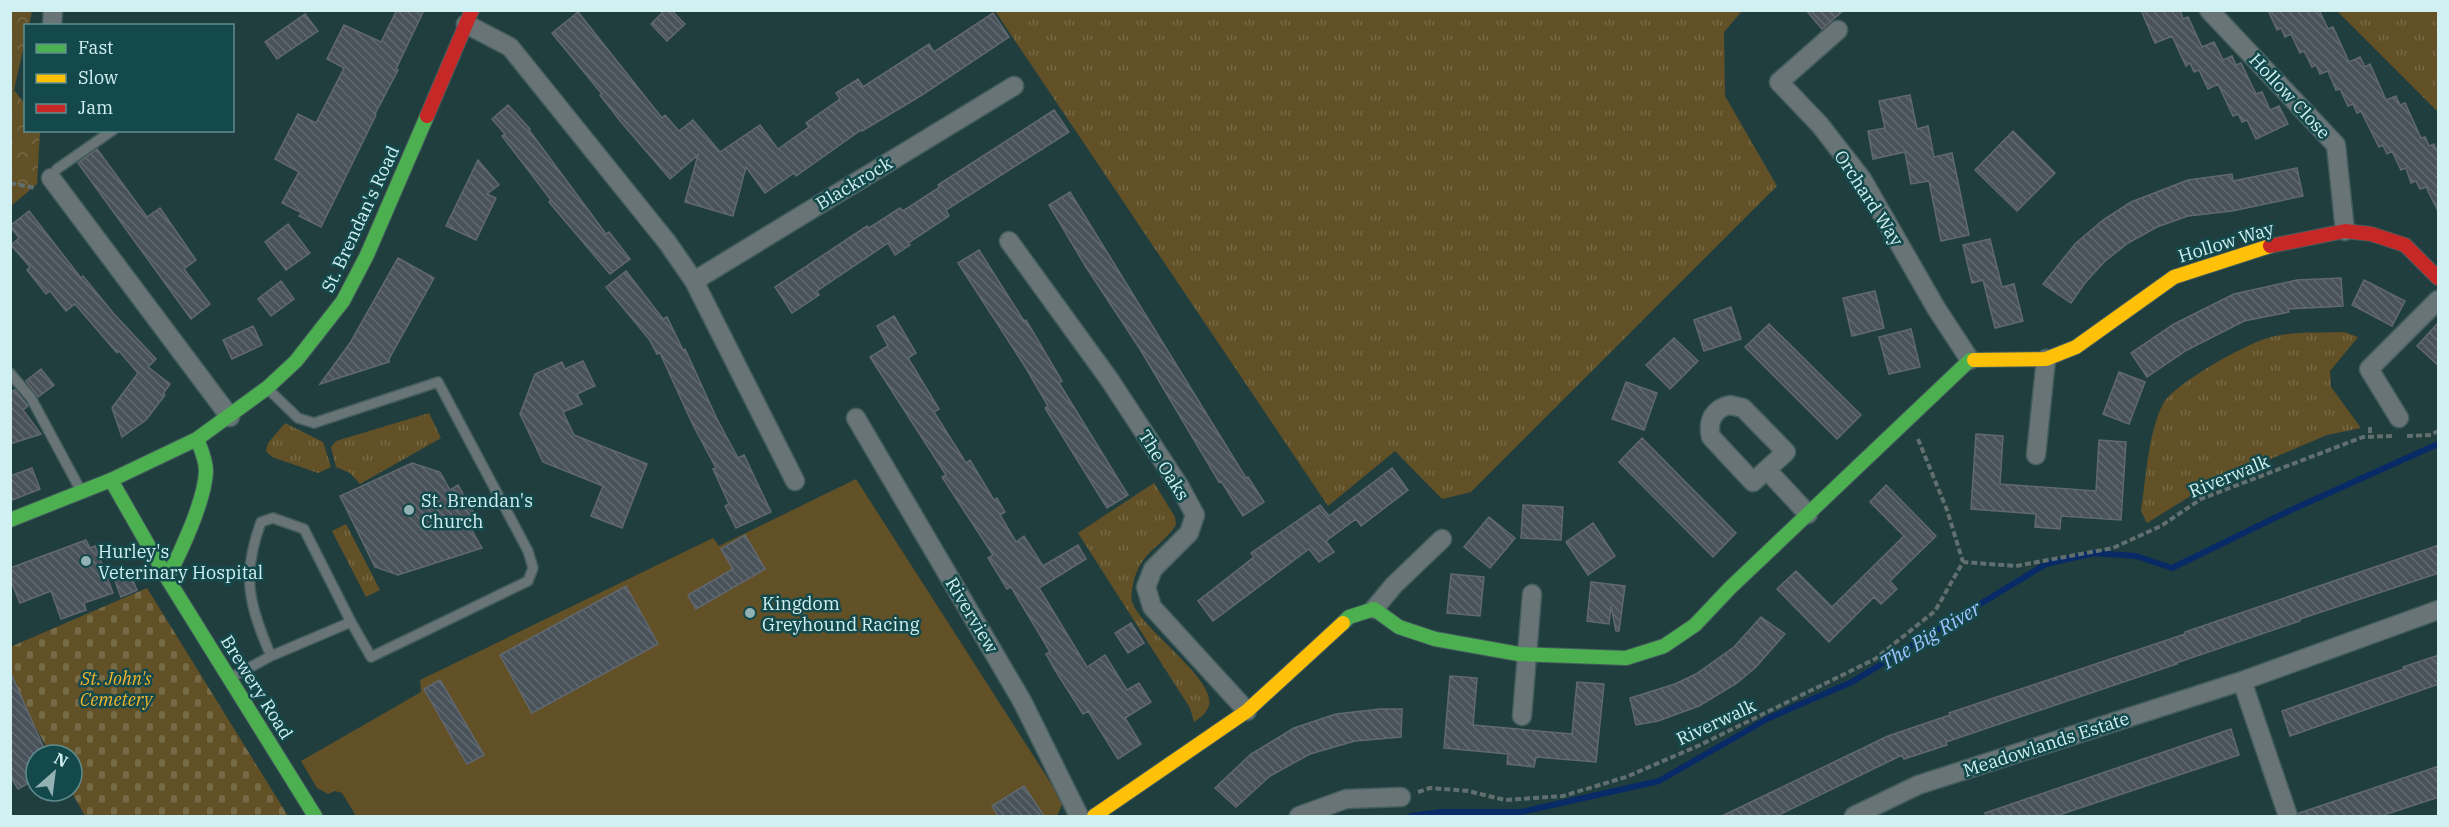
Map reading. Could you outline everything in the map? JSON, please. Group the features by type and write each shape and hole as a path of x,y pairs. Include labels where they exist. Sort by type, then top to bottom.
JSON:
{"street":[{"name":"Hollow Close","path":"2209,10 2336,145 2345,231"},
{"path":"469,17 510,47 643,209 694,281 795,481"},
{"name":"St. Brendan's Road","path":"10,520 111,480 197,439 230,417 296,362 342,301 367,255 469,17"},
{"name":"Orchard Way","path":"1838,30 1779,82 1820,124 1862,179 1936,308 1970,360"},
{"name":"Blackrock","path":"694,281 1014,86"},
{"path":"51,178 230,417"},
{"name":"Hollow Way","path":"2046,359 2076,347 2175,276 2260,248 2345,231 2371,234 2405,245 2439,278"},
{"name":"The Oaks","path":"1009,241 1108,379 1180,487 1195,515 1189,532 1153,569 1146,587 1152,607 1247,711"},
{"path":"2399,418 2369,369 2439,300"},
{"path":"1374,609 1399,627 1435,639 1528,654 1626,658 1664,646 1695,625 1730,588 1970,360 2046,359 2036,455"},
{"name":"Riverview","path":"855,418 1022,701 1079,816"},
{"path":"167,578 175,565 203,489 206,471 197,439"},
{"path":"1767,470 1808,514"},
{"name":"Brewery Road","path":"111,480 167,578 315,816"},
{"path":"1094,816 1247,711 1349,617 1374,609 1394,585 1442,539"},
{"path":"1522,716 1532,594"},
{"name":"Meadowlands Estate","path":"1854,816 1917,785 2242,681 2439,610"},
{"path":"2242,681 2288,816"},
{"path":"1299,816 1346,799 1401,797"}],"lane":[{"path":"51,178 57,169 110,132"},
{"path":"10,373 31,398 82,492"},
{"path":"267,388 298,418 314,423 438,382 528,551 533,568 528,581 371,657 304,529 273,518 261,522 252,554 250,599 271,656"},
{"path":"230,678 271,656 351,622"}],"path":[{"path":"1904,422 1921,443 1963,562"},
{"path":"2370,427 2370,437"},
{"name":"Riverwalk","path":"1430,788 1468,791 1505,800 1563,796 1626,777 1720,736 1875,659 1935,612 1963,562 2016,566 2113,549 2161,526 2200,499 2363,437 2431,435 2439,432"}],"green space":[{"path":"11,10 32,11 29,24 24,24 24,45 14,90 24,103 24,132 40,132 37,184 11,206"},
{"path":"995,11 1742,11 1724,32 1725,96 1777,186 1471,492 1442,499 1395,451 1328,506"},
{"path":"2337,11 2438,11 2438,112"},
{"path":"2344,332 2358,337 2330,371 2331,387 2361,428 2327,435 2205,487 2147,523 2141,511 2151,442 2158,416 2170,395 2196,375 2229,355 2271,337"},
{"path":"429,413 441,438 360,484 350,473 336,467 331,447 336,441"},
{"path":"285,423 323,442 331,467 318,473 272,457 266,451 268,443"},
{"name":"Kingdom Greyhound Racing","path":"856,479 1063,802 1057,816 356,816 342,793 335,791 328,794 317,788 301,761 421,692 420,680 713,538 719,546"},
{"path":"1154,483 1175,517 1176,525 1141,564 1133,584 1132,602 1149,626 1201,681 1208,694 1208,708 1194,722 1190,708 1078,533"},
{"path":"346,524 380,590 366,597 332,531"},
{"name":"St. John's Cemetery","path":"147,588 288,816 85,816 78,803 84,803 84,743 44,743 11,683 10,647"}],"building":[{"path":"397,10 424,10 396,69 398,70 321,227 299,216 302,213 282,203 299,172 275,159 298,114 316,123 344,68 327,59 344,25 381,42"},
{"path":"665,10 671,10 685,24 667,41 651,24"},
{"path":"1806,10 1844,10 1822,29"},
{"path":"2141,10 2180,10 2183,19 2188,17 2202,47 2214,42 2223,60 2232,56 2236,65 2241,63 2256,94 2262,92 2270,110 2279,106 2288,124 2256,139 2247,120 2242,122 2238,114 2233,116 2218,84 2208,89 2199,70 2194,72 2190,63 2186,66 2172,36 2155,43"},
{"path":"2268,10 2319,10 2328,29 2333,27 2349,62 2360,57 2365,67 2370,64 2386,100 2396,96 2400,105 2405,103 2421,138 2425,137 2429,146 2434,144 2439,155 2439,213 2426,187 2420,189 2416,181 2411,183 2406,168 2401,170 2392,151 2387,154 2383,145 2379,147 2361,111 2357,113 2353,104 2348,106 2340,89 2336,90 2328,71 2320,74 2316,65 2312,67 2304,51 2300,53 2291,34 2285,37 2281,28 2277,30"},
{"path":"578,12 662,118 665,115 679,131 693,120 720,152 760,125 778,149 809,127 806,123 840,99 836,93 858,79 863,87 929,44 934,52 993,13 1009,37 922,95 861,130 796,176 794,173 765,193 746,167 733,216 685,202 698,155 670,179 621,122 600,95 602,94 552,33"},
{"path":"305,14 318,31 277,59 265,42"},
{"path":"1910,95 1917,129 1928,126 1934,157 1952,153 1969,235 1941,241 1929,181 1911,184 1905,152 1873,159 1868,131 1885,128 1879,101"},
{"path":"508,105 530,129 606,234 609,232 630,259 610,274 549,202 551,200 502,136 505,134 492,119"},
{"path":"1054,110 1069,132 946,210 949,216 908,243 910,245 895,255 888,243 817,291 819,295 792,313 775,287 867,226 869,228 900,208 903,211 940,187 938,185"},
{"path":"2013,131 2055,173 2017,211 1975,170"},
{"path":"97,149 147,217 160,208 196,260 184,269 210,304 191,319 78,163"},
{"path":"478,160 499,185 487,194 496,198 476,240 446,226"},
{"path":"2297,168 2303,196 2232,211 2188,216 2157,227 2128,243 2104,262 2071,303 2043,284 2076,243 2103,220 2131,202 2188,180 2232,174 2233,181"},
{"path":"1070,192 1246,478 1248,477 1264,502 1243,516 1221,481 1219,482 1140,349 1086,267 1049,205"},
{"path":"29,211 81,278 83,276 114,314 156,359 148,367 170,384 163,394 165,395 146,420 122,437 112,408 138,373 119,351 117,353 75,304 66,311 50,291 46,294 27,270 30,267 11,245 19,238 10,226"},
{"path":"288,224 310,253 286,270 265,242"},
{"path":"1990,239 2002,287 2014,284 2023,321 1995,328 1983,280 1972,283 1963,245"},
{"path":"979,250 1024,321 1026,320 1062,381 1059,383 1128,495 1107,508 1045,408 1048,406 1026,368 958,263"},
{"path":"398,258 434,278 389,362 320,384 350,343"},
{"path":"626,271 663,319 667,317 683,350 685,349 717,419 738,458 744,455 771,512 736,528 725,506 729,504 713,469 716,468 693,425 660,353 657,354 649,339 606,287"},
{"path":"2341,278 2343,306 2288,309 2289,312 2244,321 2187,350 2147,377 2131,353 2174,324 2234,294 2297,280"},
{"path":"2364,280 2405,301 2392,326 2352,305"},
{"path":"281,281 294,299 271,316 258,299"},
{"path":"1875,291 1884,328 1852,336 1843,298"},
{"path":"1731,307 1741,339 1704,351 1694,320"},
{"path":"894,316 916,353 908,358 939,409 934,412 966,463 970,460 994,500 997,498 1005,512 1000,515 1016,542 1024,536 1043,566 1078,545 1086,559 1039,588 1087,667 1105,655 1127,690 1139,683 1151,702 1125,718 1141,744 1118,759 1088,711 1083,714 1055,670 1046,654 1050,652 1011,587 1007,589 988,558 993,555 942,477 946,475 870,357 888,346 877,326"},
{"path":"2439,322 2439,366 2417,346"},
{"path":"1769,324 1861,415 1837,439 1745,347"},
{"path":"253,326 262,345 232,359 223,340"},
{"path":"1911,329 1920,367 1889,374 1879,337"},
{"path":"1674,338 1698,361 1670,389 1646,365"},
{"path":"583,361 595,386 577,394 582,404 563,412 574,435 647,464 622,528 591,516 603,486 543,462 520,414 535,374 562,362 565,369"},
{"path":"41,369 54,385 38,397 26,381"},
{"path":"2119,372 2145,382 2129,424 2103,414"},
{"path":"1626,382 1657,393 1644,430 1612,419"},
{"path":"15,390 28,406 23,410 41,434 10,444 10,392"},
{"path":"1976,434 2003,436 2000,484 2096,491 2099,440 2126,442 2121,520 2061,516 2060,529 2035,527 2036,514 1971,509"},
{"path":"1642,438 1736,533 1713,557 1619,462"},
{"name":"St. Brendan's Church","path":"412,463 440,472 450,490 458,485 480,524 471,529 482,548 398,575 375,567 340,496"},
{"path":"32,468 40,489 10,501 10,476"},
{"path":"1392,468 1408,490 1361,526 1356,519 1326,541 1334,552 1319,562 1309,549 1213,621 1198,601 1254,557 1251,553 1320,505 1329,516"},
{"path":"1886,485 1936,536 1890,581 1897,589 1881,604 1874,597 1829,642 1777,589 1796,571 1832,607 1904,536 1870,502"},
{"path":"1523,505 1563,507 1561,540 1521,538"},
{"path":"1489,517 1515,538 1490,568 1464,547"},
{"path":"1593,523 1615,556 1588,575 1566,542"},
{"path":"745,535 765,569 696,609 688,595 733,569 721,549"},
{"path":"86,540 90,548 95,546 113,593 84,603 86,610 61,619 51,591 20,603 10,579 10,568"},
{"path":"2439,545 2439,573 1946,742 1947,745 1904,759 1902,755 1777,816 1722,816 1888,736"},
{"path":"1451,574 1484,577 1480,616 1447,613"},
{"path":"131,576 137,590 121,597 115,581"},
{"path":"1591,582 1625,586 1619,631 1616,631 1611,606 1609,624 1587,621"},
{"path":"626,586 658,644 532,713 500,655"},
{"path":"1761,617 1785,634 1756,667 1737,683 1699,706 1658,721 1636,725 1630,698 1675,684 1696,674 1734,647"},
{"path":"1131,623 1144,643 1128,653 1115,633"},
{"path":"2439,655 2439,684 2290,736 2282,711"},
{"path":"10,671 42,743 24,743 24,786 18,789 10,776"},
{"path":"1450,676 1477,678 1473,725 1572,734 1577,682 1604,684 1596,762 1536,757 1534,767 1507,764 1508,754 1444,748"},
{"path":"440,680 484,755 467,764 424,689"},
{"path":"1402,709 1401,737 1355,741 1310,754 1270,776 1236,807 1215,788 1251,754 1294,728 1336,714"},
{"path":"2231,729 2239,755 2056,816 1986,816 1985,813"},
{"path":"2439,766 2439,797 2381,816 2299,816 2299,813"},
{"path":"1024,786 1044,816 998,816 992,806"}],"waterway":[{"name":"The Big River","path":"1411,816 1441,812 1521,812 1659,781 1769,718 1852,682 2046,564 2094,553 2136,556 2172,568 2289,511 2438,444"}],"traffic: fast":[{"path":"10,520 111,480 197,439 267,388 296,361 343,301 367,255 427,116"},
{"path":"1343,623 1349,617 1374,609 1399,627 1435,639 1519,654 1626,658 1664,646 1695,625 1730,588 1970,360 1974,360"},
{"path":"167,578 191,526 205,483 205,463 197,439"},
{"path":"111,480 167,578 315,816"}],"traffic: slow":[{"path":"1974,360 2046,359 2076,347 2174,277 2270,246"},
{"path":"1094,816 1247,711 1343,623"}],"traffic: jam":[{"path":"427,116 472,10"},
{"path":"2270,246 2345,231 2371,234 2405,245 2438,278"}],"place":[{"name":"St. Brendan's Church","path":"409,510"},
{"name":"Hurley's Veterinary Hospital","path":"86,561"},
{"name":"Kingdom Greyhound Racing","path":"750,613"}]}
